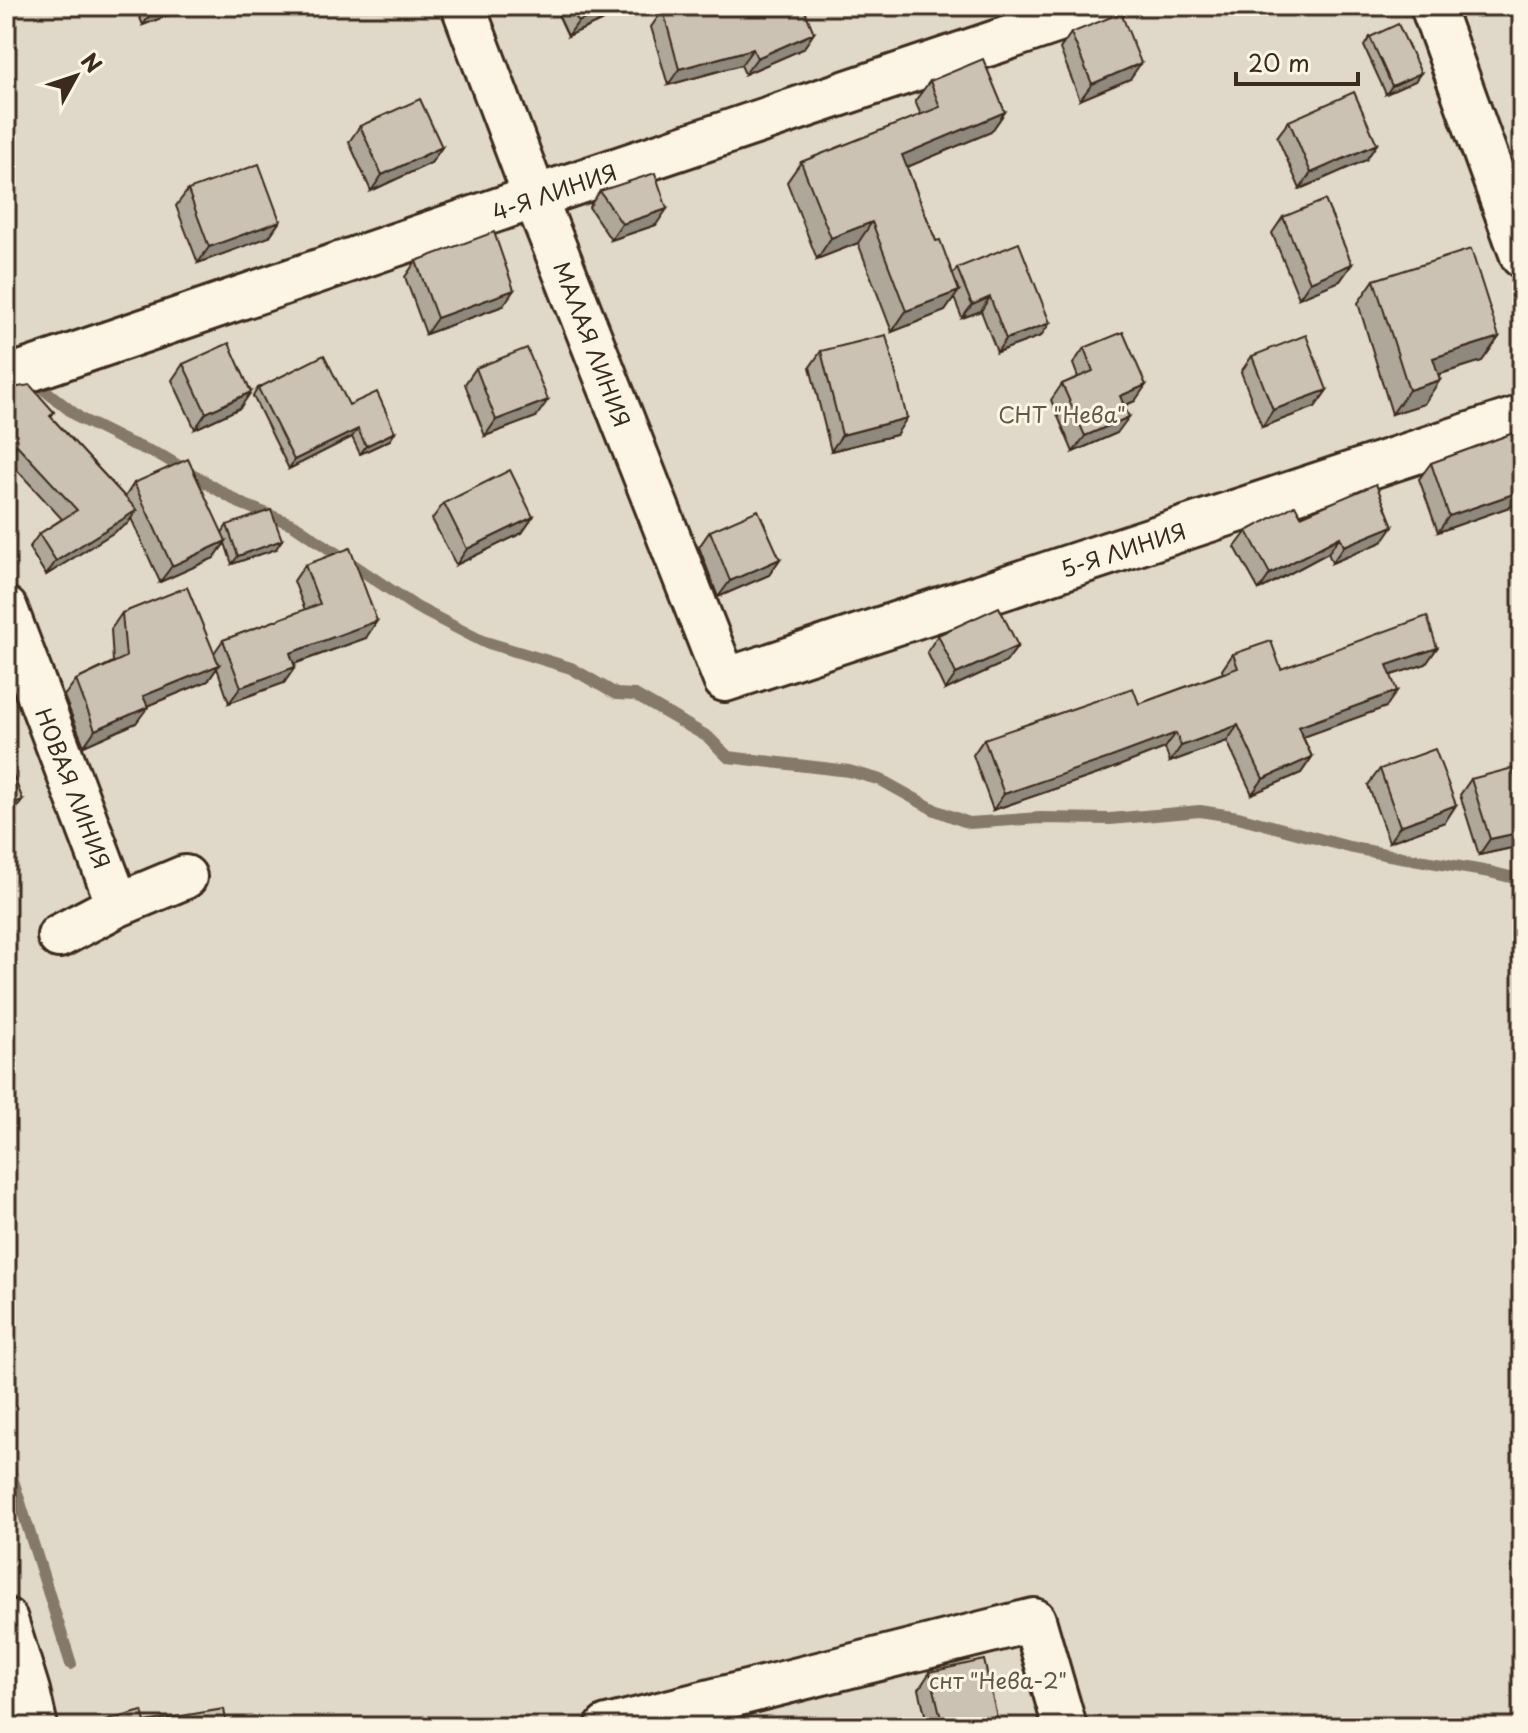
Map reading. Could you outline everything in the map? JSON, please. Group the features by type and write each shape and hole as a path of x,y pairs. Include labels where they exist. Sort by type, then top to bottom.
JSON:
{"street":[{"name":"МАЛАЯ ЛИНИЯ","path":"463,6 725,680"},
{"name":"4-Я ЛИНИЯ","path":"6,378 1103,6"},
{"path":"1432,6 1522,256"},
{"name":"5-Я ЛИНИЯ","path":"725,680 1522,417"},
{"name":"НОВАЯ ЛИНИЯ","path":"6,609 118,905"},
{"path":"59,936 118,905 185,877"},
{"path":"6,1620 36,1727"},
{"path":"607,1727 743,1710 1034,1620 1065,1727"}],"green space":[{"path":"6,6 1522,6 1522,1727 6,1727"}],"building":[{"path":"571,6 612,6 578,22"},
{"path":"679,6 803,6 814,33 757,58 753,49 679,69 663,10"},
{"path":"1121,13 1141,63 1092,84 1071,33"},
{"path":"1398,24 1421,73 1392,86 1370,37"},
{"path":"983,59 1005,112 902,155 959,291 906,311 872,222 831,238 801,162 940,107 930,81"},
{"path":"1354,92 1377,144 1311,173 1289,121"},
{"path":"420,99 442,147 382,175 360,126"},
{"path":"259,164 280,221 209,247 188,190"},
{"path":"655,173 667,209 622,224 600,191"},
{"path":"1325,200 1352,264 1310,282 1283,217"},
{"path":"494,232 514,290 437,318 416,261"},
{"path":"1019,243 1050,323 1006,339 990,297 972,305 957,268"},
{"path":"1471,249 1499,337 1433,358 1440,380 1409,390 1374,280"},
{"path":"1123,332 1146,385 1120,396 1129,417 1085,436 1062,384 1093,371 1084,348"},
{"path":"886,335 907,418 842,435 821,351"},
{"path":"1306,335 1327,390 1273,410 1252,356"},
{"path":"229,343 251,392 206,413 183,364"},
{"path":"527,348 548,400 496,420 476,368"},
{"path":"324,355 349,405 377,392 395,432 366,446 358,429 294,460 258,388"},
{"path":"6,385 12,388 30,385 54,412 50,416 137,510 56,561 39,534 77,510 17,445 9,452 6,448"},
{"path":"1522,430 1522,491 1449,516 1431,463"},
{"path":"188,459 226,541 172,566 134,483"},
{"path":"510,470 533,517 467,549 444,503"},
{"path":"1376,484 1393,526 1344,546 1340,537 1270,574 1247,531 1295,505 1301,516"},
{"path":"271,510 282,540 238,556 227,525"},
{"path":"758,510 780,559 730,581 710,531"},
{"path":"350,548 377,621 290,653 295,667 241,687 223,640 320,604 305,565"},
{"path":"187,587 219,665 143,696 148,707 95,730 76,680 126,657 122,613"},
{"path":"999,607 1018,646 956,674 938,635"},
{"path":"1427,616 1437,648 1387,665 1397,691 1298,727 1312,757 1263,779 1238,725 1181,746 1176,733 1004,794 984,739 1133,688 1139,704 1238,668 1233,654 1271,641 1281,669"},
{"path":"1435,749 1456,805 1400,826 1380,769"},
{"path":"10,768 23,800 6,806 6,769"},
{"path":"1513,768 1522,808 1522,832 1490,839 1471,779"},
{"path":"984,1660 997,1717 943,1727 930,1672"},
{"path":"224,1709 227,1727 88,1726 142,1711 145,1722"},
{"path":"685,1719 687,1727 652,1727"}],"waterway":[{"path":"37,384 81,419 162,456 240,503 294,525 416,607 482,641 571,668 616,694 635,695 708,737 728,757 849,771 881,780 935,810 969,823 1040,818 1110,819 1200,811 1238,817 1349,847 1522,880"},
{"path":"6,1458 71,1664"}],"park label":[{"name":"СНТ \"Нева\"","path":"1062,413"},
{"name":"снт \"Нева-2\"","path":"998,1679"}]}
